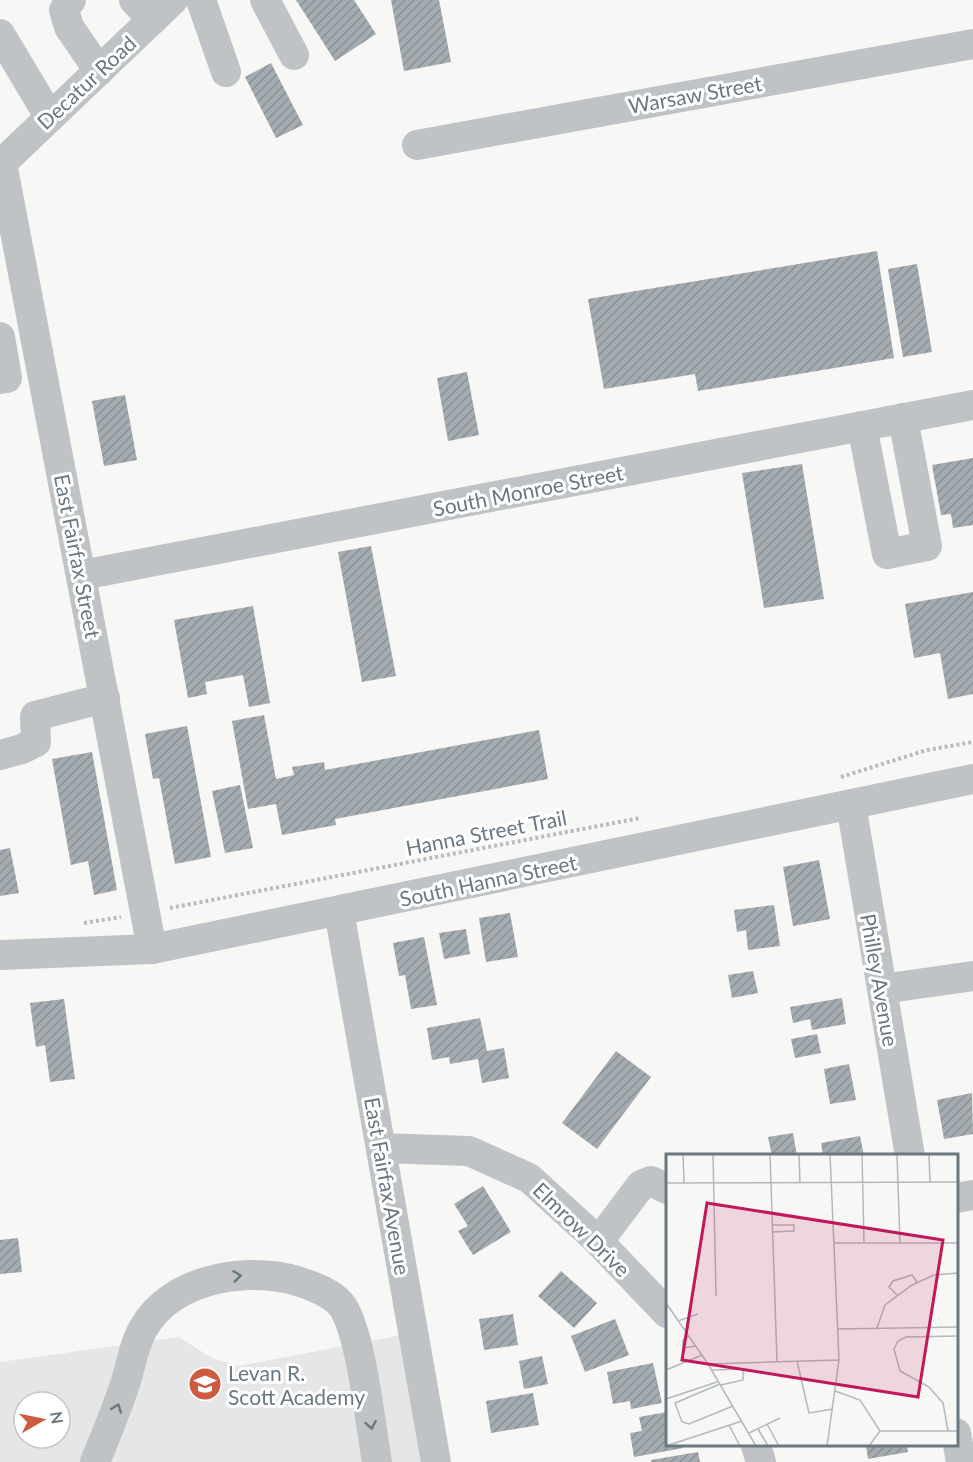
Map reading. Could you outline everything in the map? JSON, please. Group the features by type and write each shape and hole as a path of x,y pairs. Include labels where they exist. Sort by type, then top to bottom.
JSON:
{"street":[{"path":"71,0 64,10 69,27 99,71"},
{"path":"201,0 226,72"},
{"path":"266,0 294,55"},
{"name":"Decatur Road","path":"1,164 99,71 153,7"},
{"path":"0,34 49,116"},
{"name":"Warsaw Street","path":"417,145 973,44"},
{"name":"East Fairfax Street","path":"1,164 82,574 152,949"},
{"path":"0,337 7,378 0,379"},
{"name":"South Monroe Street","path":"82,574 973,405"},
{"path":"862,426 887,554 927,546 903,418"},
{"path":"0,754 22,749 36,742 35,716 105,698"},
{"name":"South Hanna Street","path":"0,955 152,949 973,779"},
{"name":"Philley Avenue","path":"850,804 910,1154"},
{"name":"East Fairfax Avenue","path":"339,911 436,1462"},
{"path":"882,989 973,976"},
{"name":"Elmrow Drive","path":"381,1148 469,1151 529,1178 599,1241 666,1312"},
{"path":"599,1241 640,1185 651,1181 666,1188"},
{"path":"958,1198 973,1195"},
{"path":"95,1462 116,1410 143,1329 163,1305 197,1285 233,1275 268,1274 293,1278 325,1291 342,1307 355,1336 377,1462"},
{"path":"958,1440 961,1462"},
{"path":"756,1447 761,1462"}],"path":[{"path":"830,780 927,750 973,742"},
{"name":"Hanna Street Trail","path":"79,924 645,817"}],"shaded area":[{"name":"Levan R. Scott Academy","path":"402,1335 421,1462 0,1462 0,1362 179,1337 212,1358 238,1366"}],"building":[{"path":"296,0 354,0 376,34 335,61"},
{"path":"391,0 439,0 451,62 404,71"},
{"path":"271,63 303,125 276,138 245,77"},
{"path":"877,251 894,358 698,391 695,374 604,389 588,299"},
{"path":"917,264 932,352 903,357 888,269"},
{"path":"467,372 479,435 448,441 437,378"},
{"path":"125,395 137,460 104,466 92,401"},
{"path":"973,458 973,525 953,528 951,514 941,515 932,465"},
{"path":"802,464 824,599 764,608 742,473"},
{"path":"371,546 396,676 362,682 338,552"},
{"path":"973,592 973,694 948,699 940,653 914,658 905,604"},
{"path":"253,606 270,703 249,707 243,675 205,682 207,694 188,698 174,620"},
{"path":"264,715 276,779 294,775 292,767 324,762 325,770 539,730 548,779 335,819 336,825 282,835 276,804 248,809 232,721"},
{"path":"187,726 211,857 175,864 159,778 153,779 145,734"},
{"path":"92,752 117,890 94,895 88,861 71,865 52,759"},
{"path":"240,785 253,848 225,853 212,791"},
{"path":"10,848 19,893 0,896 0,850"},
{"path":"819,860 830,919 793,926 783,867"},
{"path":"774,905 780,946 748,950 746,930 737,932 734,910"},
{"path":"510,913 518,957 486,962 479,918"},
{"path":"466,929 470,954 444,959 439,933"},
{"path":"424,937 437,1005 411,1009 405,975 399,976 393,943"},
{"path":"753,971 758,993 732,998 728,975"},
{"path":"842,998 846,1024 812,1030 810,1019 793,1023 790,1007"},
{"path":"64,999 75,1079 50,1082 45,1045 36,1047 30,1003"},
{"path":"480,1018 487,1051 504,1048 509,1078 482,1083 478,1059 450,1064 449,1057 432,1060 427,1028"},
{"path":"817,1034 821,1053 795,1058 791,1039"},
{"path":"616,1051 651,1077 597,1149 562,1123"},
{"path":"849,1064 856,1100 830,1104 824,1069"},
{"path":"972,1093 973,1134 944,1139 937,1100"},
{"path":"793,1133 797,1154 772,1154 768,1137"},
{"path":"860,1136 864,1154 823,1154 821,1143"},
{"path":"483,1186 511,1232 473,1255 458,1231 468,1226 454,1204"},
{"path":"18,1238 22,1272 0,1274 0,1240"},
{"path":"561,1271 597,1303 574,1328 538,1296"},
{"path":"513,1314 518,1345 484,1350 479,1319"},
{"path":"615,1319 629,1355 585,1372 571,1336"},
{"path":"542,1356 548,1384 524,1389 519,1361"},
{"path":"653,1363 662,1403 631,1409 630,1401 613,1404 607,1372"},
{"path":"533,1393 539,1425 491,1433 486,1401"},
{"path":"666,1412 666,1447 683,1448 634,1457 630,1433 642,1431 639,1417"},
{"path":"866,1447 907,1447 908,1452 868,1459"},
{"path":"698,1452 700,1462 651,1462 651,1460"}],"place":[{"name":"Levan R. Scott Academy","path":"205,1384"}]}
